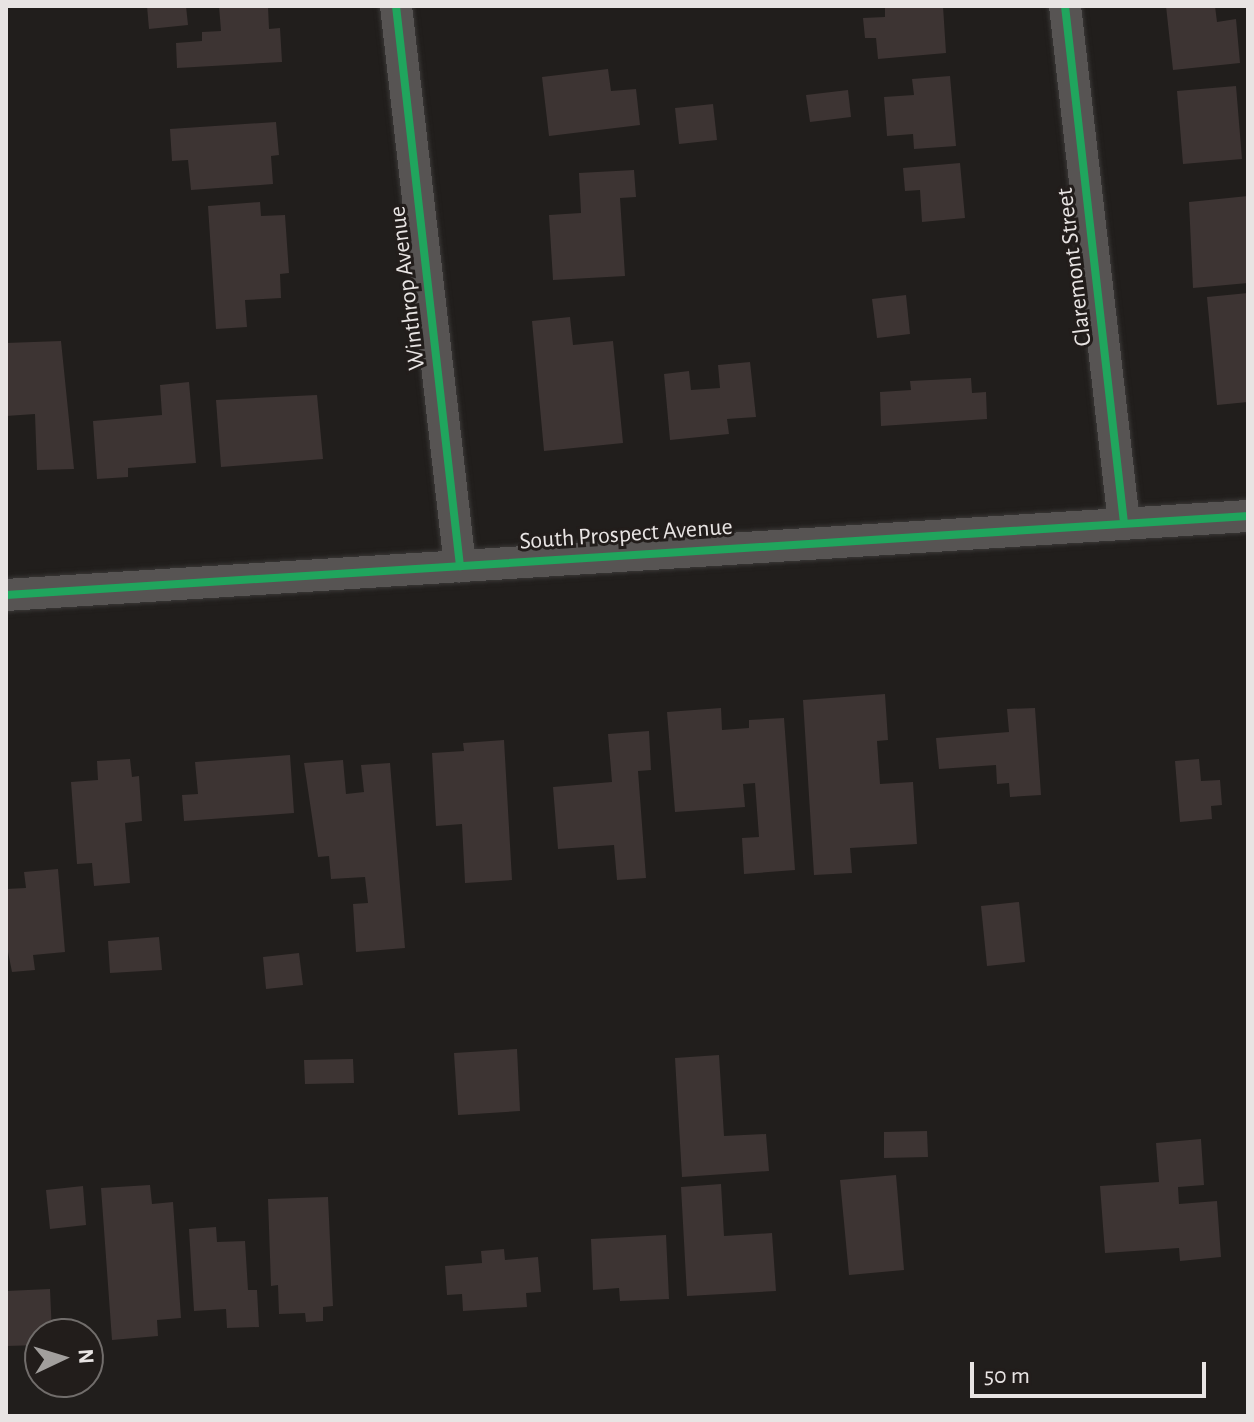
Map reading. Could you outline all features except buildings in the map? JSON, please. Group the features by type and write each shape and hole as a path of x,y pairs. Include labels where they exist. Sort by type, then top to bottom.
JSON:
{"street":[{"name":"Winthrop Avenue","path":"396,6 460,566"},
{"name":"Claremont Street","path":"1065,6 1124,523"},
{"name":"South Prospect Avenue","path":"6,595 1248,516"}],"cycle path":[{"path":"396,6 460,566"},
{"path":"1065,6 1124,523"},
{"path":"6,595 1248,516"}]}
